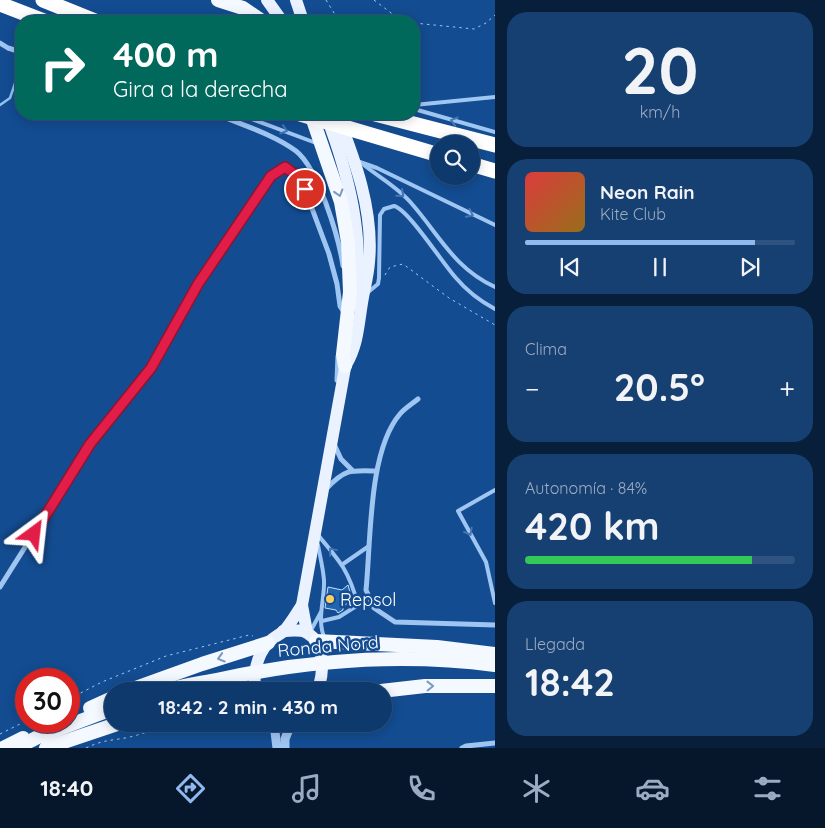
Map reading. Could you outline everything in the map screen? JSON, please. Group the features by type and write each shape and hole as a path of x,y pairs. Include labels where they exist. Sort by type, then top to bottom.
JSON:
{"highway":[{"path":"44,0 80,15"},
{"path":"218,0 242,8 253,15"},
{"path":"0,4 27,15"},
{"path":"308,120 342,202 348,242 350,292 343,354 345,366"},
{"path":"323,120 430,152"},
{"path":"398,120 495,145"},
{"path":"480,167 495,171"},
{"path":"314,637 437,646 495,654"},
{"path":"152,682 269,642"},
{"name":"Ronda Nord","path":"250,682 364,660 431,660 495,665"},
{"name":"Ronda Nord","path":"329,667 402,668 495,673"},
{"path":"392,690 425,686 495,686"},
{"path":"80,712 104,702"},
{"path":"16,748 38,737 104,712"},
{"path":"30,748 104,719"},
{"path":"46,748 104,728"},
{"path":"3,748 35,733"}],"main road":[{"path":"268,0 278,15"},
{"path":"294,0 295,15"},
{"path":"294,0 300,15"},
{"path":"250,682 260,656 269,642 284,631 302,605 357,292 357,226 347,175 327,120"},
{"path":"339,120 359,176 368,218 369,262 364,295 355,350 345,366"},
{"path":"302,605 322,662 322,682"},
{"path":"284,631 314,637"}],"street":[{"path":"0,43 8,48 15,49"},
{"path":"230,120 278,140 297,152 309,164 316,178 332,224 342,262 346,287 338,354 337,401"},
{"path":"0,587 90,444 151,368 198,284 271,176 285,167 301,179 329,254 338,284 340,306 344,312"},
{"path":"418,399 400,414 386,436 376,471 366,590 374,608 394,622 495,625"},
{"path":"332,440 341,459 352,470"},
{"path":"323,493 337,477 352,470 376,471"},
{"path":"275,732 278,748"},
{"path":"285,748 287,732"},
{"path":"462,748 495,743"}],"lane":[{"path":"420,106 495,97"},
{"path":"420,109 495,132"},
{"path":"255,120 316,142 363,164 377,168 495,226"},
{"path":"363,164 411,202 449,253 465,269 495,287"},
{"path":"364,295 378,284 380,215 387,207 398,207 405,212 455,278 480,300 495,309"},
{"path":"495,490 458,511 486,562 495,603"},
{"path":"316,533 343,564 352,583 358,605 339,617 322,621"},
{"path":"314,637 321,612 324,581 316,533"},
{"path":"343,564 370,544"},
{"path":"314,637 322,631 321,612"}],"path":[{"path":"326,0 335,15"},
{"path":"374,0 393,15"},
{"path":"420,24 474,29 486,23 495,15"},
{"path":"378,284 390,267 403,264 449,298 495,325"},
{"path":"80,694 102,682 166,656 249,635 269,642"},
{"path":"0,734 15,726"},
{"path":"86,748 103,740 126,738 143,732"}],"building":[{"path":"348,585 352,599 343,607 343,610 338,613 336,610 325,608 328,587 342,590"}],"waterway":[{"path":"0,105 10,98 15,83"}],"place":[{"name":"Repsol","path":"330,599"}],"route":[{"path":"34,534 90,444 151,368 198,284 271,176 285,167 301,179 305,189"}]}
